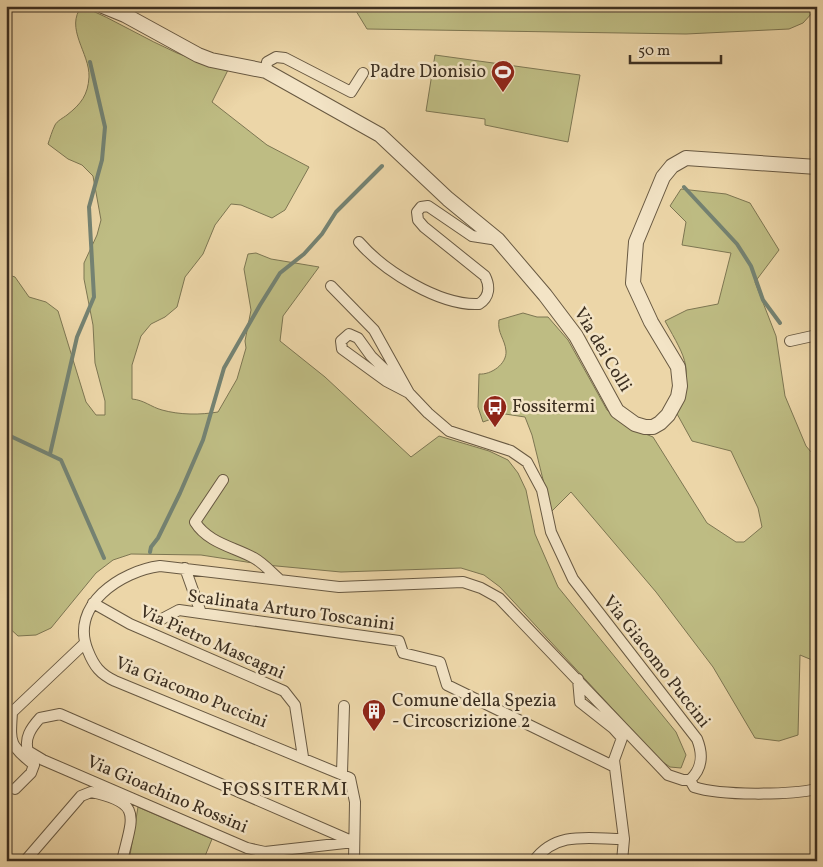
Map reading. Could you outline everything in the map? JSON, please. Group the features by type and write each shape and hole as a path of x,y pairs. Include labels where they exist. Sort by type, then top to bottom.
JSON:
{"street":[{"name":"Via dei Colli","path":"103,6 125,11 205,58 266,71 380,135 448,198 498,240 545,295 576,336 617,411 635,424 653,427 668,415 678,397 680,386 678,367 637,295 634,284 633,271 639,233 663,177 672,166 686,158 817,167"},
{"path":"266,71 267,62 276,57 285,58 351,92 363,74"},
{"path":"358,242 377,261 414,284 446,297 474,304 484,300 488,292 488,283 485,276 421,225 417,218 418,212 421,207 428,206 472,236 498,240"},
{"name":"Via Giacomo Puccini","path":"331,286 374,330 409,393"},
{"name":"Via Giacomo Puccini","path":"342,773 109,679 98,671 93,664 85,643 85,626 93,603 108,587 139,571 160,566 339,587 448,582 473,584 499,598 668,775 683,780 690,780 697,772 701,758 701,749 696,739 574,579 551,532 542,490 531,468 511,451 449,431 371,356 354,336 349,334 341,341 342,349 386,382 409,393"},
{"path":"790,342 817,335"},
{"path":"223,480 195,522 200,530 218,542 256,559 280,579"},
{"path":"185,568 201,613"},
{"name":"Via Pietro Mascagni","path":"93,603 130,624 284,691 295,704 303,757"},
{"name":"Scalinata Arturo Toscanini","path":"160,620 178,610 399,641 403,653 440,662 447,685 615,767"},
{"path":"15,789 31,773 34,765 15,748 11,740 9,715 85,643"},
{"path":"578,679 580,702 613,728 622,738 614,760 624,839 622,861"},
{"path":"344,706 342,773 350,778 355,814 354,861"},
{"name":"Via Gioachino Rossini","path":"60,714 354,842 265,852 247,848 43,760 28,751 26,744 29,733 40,718 60,714"},
{"path":"690,780 694,787 713,791 792,793 817,788"},
{"path":"25,861 81,796 88,792 120,800 130,809 132,816 122,861"},
{"path":"534,861 542,850 558,841 574,838 624,839"}],"shaded area":[{"path":"82,6 177,53 228,70 212,102 267,145 309,167 285,210 272,218 241,205 231,204 215,225 203,254 185,277 177,307 165,317 151,324 141,336 132,365 132,399 176,413 218,412 237,379 246,348 245,341 251,310 244,269 248,254 256,253 271,259 319,267 283,316 280,341 325,377 411,457 439,436 489,451 508,460 518,473 526,490 535,534 558,587 676,732 686,755 681,768 670,767 660,760 500,587 484,575 461,568 341,572 266,565 201,555 131,554 113,560 96,573 51,628 36,635 18,636 6,625 6,274 15,277 29,297 46,302 58,311 86,402 96,415 105,415 105,401 95,363 93,325 84,279 84,263 97,235 101,220 93,176 82,165 68,159 48,144 56,124 76,107 83,99 87,89 88,68 79,41 76,23 77,14"},
{"path":"353,6 817,6 817,13 813,12 803,23 789,29 686,34 367,29"},
{"name":"Padre Dionisio","path":"435,55 580,75 568,142 485,125 485,119 426,111"},
{"path":"681,189 726,194 750,203 779,250 755,282 776,336 785,396 806,446 817,459 817,662 800,655 798,735 779,741 755,738 713,667 656,592 571,492 551,512 532,435 525,417 505,414 483,422 478,407 479,374 493,371 506,356 499,329 499,320 523,313 537,317 548,317 568,340 607,410 638,431 653,437 707,523 736,542 744,542 762,527 758,508 731,451 692,441 676,412 685,385 686,365 679,346 665,321 687,310 718,304 731,253 682,245 686,222 670,206"},
{"path":"138,807 212,839 203,861 129,861"}],"waterway":[{"path":"50,454 77,337 94,297 89,207 102,160 105,127 90,62"},
{"path":"150,552 180,493 203,440 224,368 260,305 280,273 304,254 322,234 336,212 382,166"},
{"path":"684,187 737,244 751,266 763,300 780,323"},
{"path":"6,434 61,460 104,558"}],"place":[{"name":"Padre Dionisio","path":"503,93"},
{"name":"Fossitermi","path":"495,428"},
{"name":"Comune della Spezia - Circoscrizione 2","path":"374,732"}],"district":[{"name":"FOSSITERMI","path":"285,790"}]}
